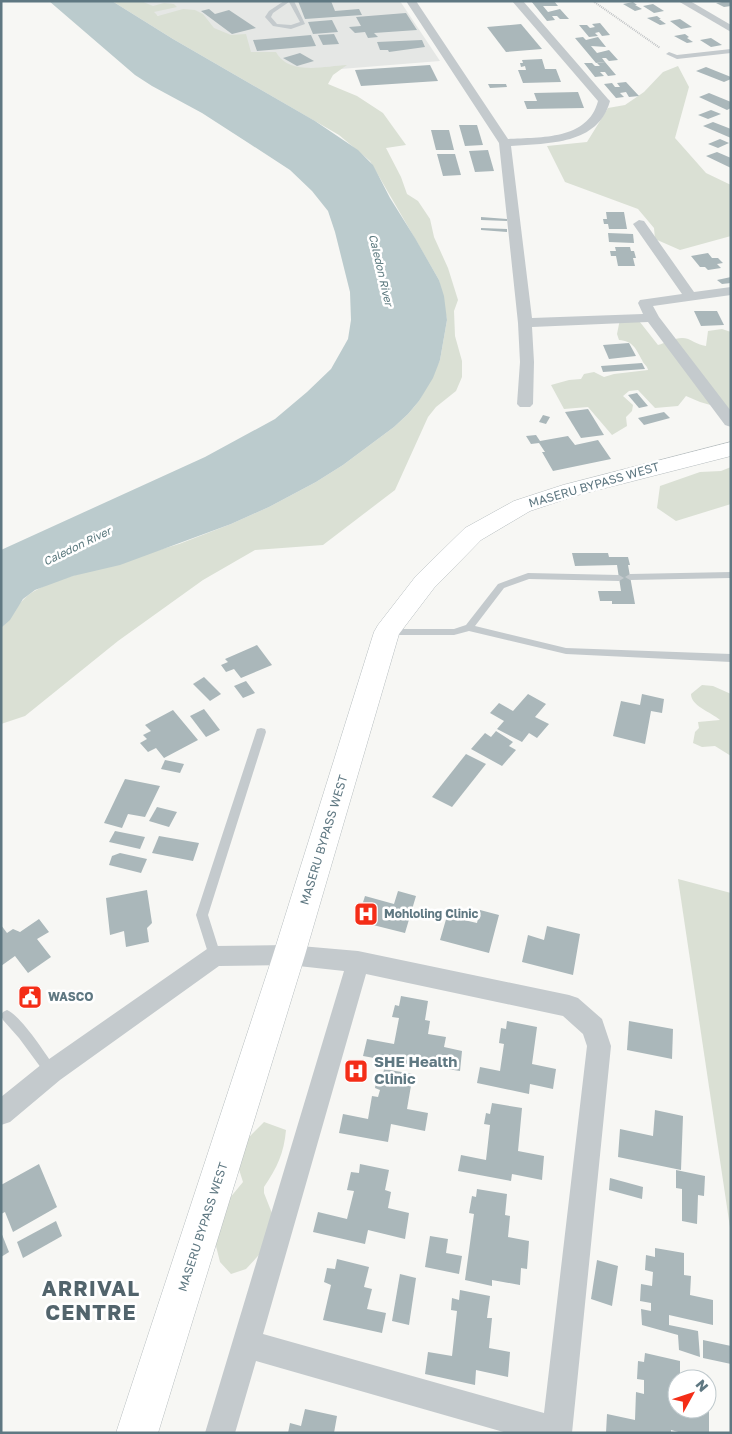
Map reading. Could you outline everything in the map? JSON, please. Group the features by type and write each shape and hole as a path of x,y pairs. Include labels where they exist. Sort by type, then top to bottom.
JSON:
{"main road":[{"name":"MASERU BYPASS WEST","path":"137,1433 289,955 387,632 425,582 473,534 522,506 590,485 731,449"}],"street":[{"path":"411,1 505,143 525,323 527,362 525,404"},
{"path":"505,143 570,136 588,128 598,120 604,109 604,101 517,1"},
{"path":"683,1 731,29"},
{"path":"640,224 691,297"},
{"path":"731,290 645,303 652,318 731,422"},
{"path":"525,323 652,318"},
{"path":"1,1113 51,1072 215,956 289,955 358,962 569,1006 593,1026 599,1046 557,1432 247,1344"},
{"path":"220,1433 358,962"}],"lane":[{"path":"289,1 302,23 291,27 275,25 268,17 271,12 289,1"},
{"path":"669,54 677,57 731,51"},
{"path":"630,577 731,575"},
{"path":"469,628 501,586 528,576 619,578"},
{"path":"387,632 454,632 469,628 566,650 731,658"},
{"path":"215,956 202,915 261,732"},
{"path":"8,1016 24,1034 51,1072"}],"path":[{"path":"593,1 669,54"}],"shaded area":[{"path":"112,1 141,1 153,6 164,3 174,4 177,7 154,12 158,16 183,9 195,10 203,14 214,28 231,35 246,34 251,52 276,52 289,64 298,67 318,68 347,65 333,75 328,84 357,96 383,113 406,145 386,148 401,177 407,194 418,201 430,219 434,237 448,268 458,300 454,311 455,336 462,361 462,377 456,391 436,407 428,417 395,490 323,545 255,550 203,580 118,641 25,716 1,724 1,628 27,596 52,582 179,544 231,524 269,507 343,465 394,427 419,401 440,360 447,320 439,280 370,161 339,135 173,39"},
{"path":"128,1 400,1 440,61 291,73 169,21"},
{"path":"678,66 689,87 675,138 706,173 731,185 731,236 680,250 655,239 654,228 638,209 565,182 547,146 587,142 608,108 625,105 644,92 663,72"},
{"path":"636,317 658,345 682,338 706,346 708,331 722,329 731,332 731,411 686,396 678,406 655,408 638,390 629,391 623,396 633,405 632,411 626,417 627,426 612,435 588,407 564,409 551,385 581,379 584,374 594,372 604,377 648,370 634,346 619,340 617,334 620,319"},
{"path":"731,467 731,504 676,521 657,508 660,486 700,472 721,471"},
{"path":"702,685 713,686 731,694 731,756 715,746 702,747 693,743 695,732 699,728 698,722 720,720 694,702 691,694"},
{"path":"678,879 731,893 731,1234"},
{"path":"264,1122 286,1130 284,1146 279,1160 264,1187 264,1193 275,1221 271,1242 246,1269 231,1274 220,1262 210,1222 243,1182 236,1160 245,1141"}],"water":[{"name":"Caledon River","path":"49,1 112,1 173,39 315,121 358,150 373,165 390,198 439,280 444,296 447,320 440,360 433,378 419,401 394,427 343,465 269,507 231,524 120,565 73,576 35,590 23,599 10,620 1,628 1,550 205,457 275,419 331,369 348,339 351,320 350,292 335,232 328,211 312,191 290,170 202,113 135,75"}],"building":[{"path":"298,1 331,1 335,11 359,9 362,15 305,19"},
{"path":"531,1 554,1 558,6 543,6 548,12 560,9 569,19 560,19 557,16 552,16 555,20 547,21"},
{"path":"728,1 731,3 731,6 724,7 716,3"},
{"path":"633,2 642,9 635,11 623,4"},
{"path":"653,4 664,11 654,13 643,6"},
{"path":"209,9 215,14 229,10 256,28 232,34 201,11"},
{"path":"406,13 417,30 374,33 378,37 368,38 365,32 355,33 349,27 361,26 356,17"},
{"path":"657,16 666,24 660,25 647,18"},
{"path":"680,19 692,27 681,29 670,21"},
{"path":"332,20 338,32 313,34 308,22"},
{"path":"600,23 610,35 602,36 599,32 595,33 598,36 589,37 579,25 587,25 590,28 595,27 592,24"},
{"path":"521,24 542,49 506,52 487,27"},
{"path":"334,34 339,44 323,45 318,35"},
{"path":"685,34 693,42 687,43 674,36"},
{"path":"311,35 316,46 257,51 253,40"},
{"path":"583,37 586,40 598,37 606,47 591,46 597,53 609,50 618,60 609,61 606,58 602,58 605,62 596,63 575,38"},
{"path":"711,38 722,45 711,47 700,40"},
{"path":"422,40 425,47 389,52 388,50 380,50 377,42"},
{"path":"300,53 314,61 297,66 283,58"},
{"path":"542,59 545,69 556,69 561,82 523,83 518,70 526,70 525,66 521,67 520,63 523,63 522,60"},
{"path":"605,62 616,75 608,76 605,72 600,72 604,76 595,77 584,63 600,66 597,63"},
{"path":"430,65 438,81 361,86 355,70"},
{"path":"706,67 731,77 731,79 724,82 696,71"},
{"path":"626,82 639,96 629,97 626,92 620,93 624,97 616,98 604,84 612,83 615,87 620,87 617,83"},
{"path":"488,84 506,84 507,87 490,88"},
{"path":"578,92 584,108 527,109 524,101 537,101 534,93"},
{"path":"709,93 731,102 731,108 727,110 699,97"},
{"path":"711,110 721,114 708,119 698,115"},
{"path":"713,122 731,129 731,138 703,126"},
{"path":"459,125 477,125 483,145 465,146"},
{"path":"431,130 449,130 454,150 436,150"},
{"path":"720,139 729,143 718,148 708,144"},
{"path":"488,150 494,171 475,172 469,151"},
{"path":"717,152 731,158 731,168 706,156"},
{"path":"437,154 455,154 461,175 443,176"},
{"path":"606,212 624,212 627,229 609,229 608,224 604,224 603,219 607,219"},
{"path":"481,217 507,219 507,221 481,220"},
{"path":"481,228 507,229 507,232 481,230"},
{"path":"608,233 633,234 634,243 609,242"},
{"path":"615,247 630,247 631,251 634,251 636,258 633,258 635,266 618,266 616,256 611,256 610,251 616,251"},
{"path":"708,253 712,258 718,258 723,263 717,264 721,268 708,270 705,267 700,267 691,256"},
{"path":"731,277 731,283 722,284 717,280"},
{"path":"694,311 717,311 724,325 701,326"},
{"path":"629,343 636,356 609,359 603,345"},
{"path":"642,363 645,369 603,372 601,366"},
{"path":"637,393 648,406 639,408 628,395"},
{"path":"588,409 604,435 581,438 565,412"},
{"path":"664,412 670,418 644,425 638,418"},
{"path":"543,415 550,417 546,424 539,422"},
{"path":"536,435 540,441 568,436 575,445 598,440 611,459 553,471 539,443 531,444 526,436"},
{"path":"572,553 608,553 609,557 628,557 635,604 612,604 612,601 600,601 598,591 621,591 617,565 575,566"},
{"path":"257,645 272,665 241,678 234,669 226,672 221,665 228,662 225,659"},
{"path":"204,677 221,694 210,701 193,684"},
{"path":"246,681 255,693 243,698 234,686"},
{"path":"528,694 546,704 535,717 549,724 537,738 529,733 522,742 497,729 504,721 490,713 499,703 513,711"},
{"path":"642,694 664,699 662,713 651,711 645,744 613,736 621,701 640,705"},
{"path":"204,709 220,730 206,737 190,716"},
{"path":"173,710 198,740 164,758 156,748 148,752 140,743 147,739 143,735 151,731 145,725"},
{"path":"496,731 513,742 509,746 516,750 502,766 471,749 485,733 491,737"},
{"path":"466,754 486,764 452,807 432,797"},
{"path":"165,760 184,764 180,773 161,769"},
{"path":"125,779 160,786 145,817 128,814 122,828 104,823"},
{"path":"157,807 177,812 169,827 149,821"},
{"path":"115,831 145,837 140,849 109,842"},
{"path":"159,836 199,843 193,861 152,853"},
{"path":"120,853 147,859 141,873 109,865 112,856"},
{"path":"147,890 152,923 147,928 149,942 126,947 124,931 110,935 106,898"},
{"path":"398,891 416,896 405,933 357,921 365,896 394,904"},
{"path":"480,910 499,915 489,953 440,940 447,916 477,923"},
{"path":"39,919 49,932 37,939 51,957 28,973 15,956 1,966 1,925 7,933 13,929 20,932"},
{"path":"547,926 580,934 573,975 522,962 528,935 544,940"},
{"path":"401,996 428,1001 425,1020 430,1021 428,1034 446,1037 444,1047 462,1051 460,1071 441,1068 443,1056 437,1055 435,1069 363,1056 367,1039 394,1044 399,1018 392,1017 395,1005 399,1006"},
{"path":"507,1021 537,1027 532,1064 556,1069 553,1089 530,1084 529,1094 477,1083 480,1067 500,1071 504,1044 499,1043 501,1028 506,1029"},
{"path":"629,1021 673,1029 672,1059 627,1050"},
{"path":"384,1069 413,1074 407,1109 428,1113 425,1131 391,1124 388,1142 339,1133 343,1114 368,1119 372,1096 378,1097 380,1090 375,1088 377,1075 383,1076"},
{"path":"492,1103 522,1108 518,1151 544,1156 542,1180 512,1174 511,1181 458,1171 461,1155 486,1160 490,1125 484,1124 486,1113 490,1114"},
{"path":"655,1110 683,1116 681,1170 618,1157 620,1129 653,1136"},
{"path":"39,1164 57,1207 13,1232 5,1212 1,1214 1,1185"},
{"path":"360,1164 389,1170 385,1190 391,1192 388,1208 409,1213 405,1239 368,1230 365,1244 313,1232 318,1212 347,1219 354,1191 347,1190 351,1172 359,1173"},
{"path":"676,1170 705,1176 704,1196 698,1195 697,1224 682,1221 682,1189 676,1188"},
{"path":"610,1178 643,1187 642,1199 609,1190"},
{"path":"477,1189 507,1194 505,1215 510,1216 508,1237 529,1241 527,1269 521,1268 520,1285 492,1280 492,1286 465,1280 474,1214 469,1213 472,1196 476,1197"},
{"path":"56,1221 62,1236 23,1258 17,1242"},
{"path":"1,1232 9,1252 1,1257"},
{"path":"430,1236 448,1239 446,1253 462,1256 459,1274 425,1267"},
{"path":"655,1248 684,1253 684,1275 691,1276 690,1295 713,1300 713,1325 669,1315 669,1325 698,1331 700,1357 679,1350 678,1335 642,1325 641,1309 651,1311 651,1303 640,1301 641,1284 652,1286 653,1272 645,1270 646,1255 655,1257"},
{"path":"337,1259 369,1267 364,1287 372,1289 367,1309 386,1313 382,1333 323,1320 331,1285 324,1282 327,1268 335,1269"},
{"path":"597,1260 618,1266 612,1306 591,1299"},
{"path":"400,1274 416,1278 409,1325 392,1321"},
{"path":"460,1290 490,1296 487,1318 492,1318 489,1348 510,1352 508,1377 476,1370 475,1385 425,1374 428,1352 452,1356 457,1311 451,1310 452,1298 459,1300"},
{"path":"703,1340 731,1346 731,1364 703,1358"},
{"path":"645,1353 680,1361 680,1369 667,1369 667,1419 709,1419 709,1433 682,1433 671,1430 671,1433 606,1433 607,1414 635,1420 636,1392 644,1394 644,1380 637,1379 638,1361 644,1362"},
{"path":"305,1409 337,1416 334,1433 288,1433 290,1423 301,1426"}],"place":[{"name":"Mohloling Clinic","path":"366,914"},
{"name":"WASCO","path":"30,997"},
{"name":"SHE Health Clinic","path":"356,1071"}],"district":[{"name":"ARRIVAL CENTRE","path":"91,1301"}]}
